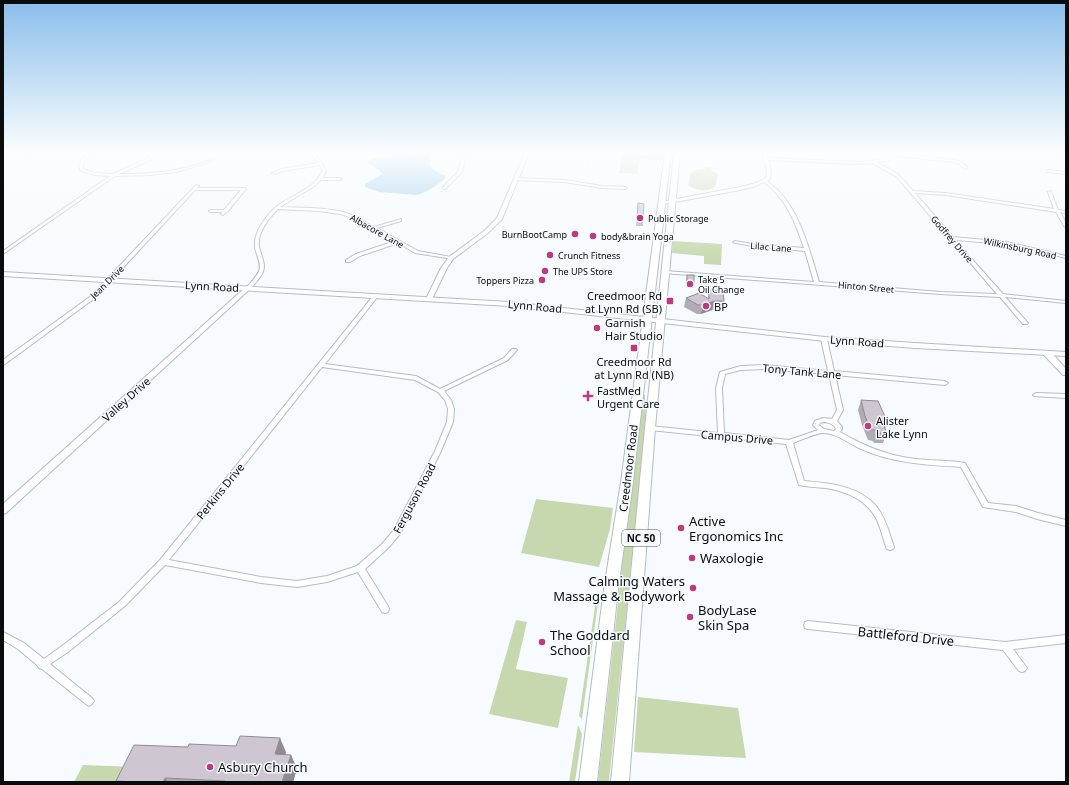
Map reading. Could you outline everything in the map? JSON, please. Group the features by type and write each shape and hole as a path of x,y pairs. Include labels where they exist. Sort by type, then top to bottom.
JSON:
{"main road":[{"name":"Creedmoor Road","path":"588,782 611,589 627,482 662,190"},
{"name":"Creedmoor Road","path":"620,782 650,428 673,190"},
{"name":"Lynn Road","path":"3,274 429,299 553,308 646,320 824,339 913,346 1066,354"}],"street":[{"path":"3,253 93,190"},
{"name":"Jean Drive","path":"3,363 93,297 194,190"},
{"name":"Jean Drive","path":"210,211 224,212 243,190"},
{"path":"248,288 262,272 262,263 256,246 259,232 277,208 305,190"},
{"path":"429,299 444,268 451,258 496,223 511,190"},
{"path":"660,203 735,190"},
{"path":"777,190 784,198 807,250 817,284"},
{"name":"Godfrey Drive","path":"910,190 1000,296 1025,323"},
{"path":"912,192 946,194 1066,212"},
{"path":"1050,192 1057,211 1066,226"},
{"name":"Albacore Lane","path":"277,208 336,212 355,218 417,252 451,258"},
{"path":"374,228 400,220"},
{"name":"Wilkinsburg Road","path":"951,238 1007,243 1066,257"},
{"path":"348,261 358,255 397,242"},
{"name":"Lilac Lane","path":"735,242 807,250"},
{"name":"Hinton Street","path":"665,272 1066,302"},
{"name":"Valley Drive","path":"3,510 248,288"},
{"name":"Perkins Drive","path":"42,665 65,649 122,604 163,562 376,296"},
{"path":"824,339 827,345 831,372 840,410 833,422"},
{"path":"440,391 506,360 514,350"},
{"path":"1047,353 1066,373"},
{"name":"Ferguson Road","path":"163,562 261,580 297,584 327,579 360,568 385,546 398,532 438,451 450,422 451,409 448,400 440,391 416,378 320,366"},
{"name":"Tony Tank Lane","path":"720,435 719,388 722,374 741,368 764,367 945,383"},
{"path":"1036,395 1066,396"},
{"path":"822,431 816,427 817,422 824,419 833,422 839,427 836,433"},
{"name":"Campus Drive","path":"650,428 789,442 822,431 836,433 865,448 887,456 908,460 963,465 986,505 1016,509 1066,523"},
{"path":"789,442 801,483 835,486 865,498 880,519 890,547"},
{"path":"360,568 385,609"},
{"name":"Battleford Drive","path":"808,625 1005,646 1066,639"},
{"path":"3,636 21,646 42,665 88,701"},
{"path":"1005,646 1022,668"}],"green space":[{"path":"673,241 722,244 721,265 704,264 704,256 672,253"},
{"path":"641,395 645,395 646,421 609,782 598,782"},
{"path":"536,499 613,508 610,529 599,567 521,553"},
{"path":"596,600 598,603 582,719 579,716"},
{"path":"516,620 527,622 516,669 568,678 558,728 489,714"},
{"path":"638,697 738,708 746,758 634,752"},
{"path":"578,725 582,734 575,782 569,782"},
{"path":"83,765 137,767 130,782 74,782"}],"water":[{"path":"372,190 430,190 416,195 379,192"}],"building":[{"path":"638,203 644,204 643,218 637,218"},
{"path":"687,275 694,275 694,282 687,282"},
{"path":"709,290 723,291 724,301 714,301 703,305 698,305 686,298 699,293 709,299"},
{"path":"861,400 878,401 888,423 882,422 887,433 878,433 877,430 871,430 865,416"},
{"path":"240,736 280,738 275,754 291,755 282,782 225,782 165,778 163,782 116,781 134,745 188,747 189,744 236,746"}],"place":[{"name":"Public Storage","path":"640,218"},
{"name":"BurnBootCamp","path":"575,234"},
{"name":"body&brain Yoga","path":"593,236"},
{"name":"Crunch Fitness","path":"550,255"},
{"name":"The UPS Store","path":"545,271"},
{"name":"Toppers Pizza","path":"542,280"},
{"name":"Take 5 Oil Change","path":"690,284"},
{"name":"Creedmoor Rd at Lynn Rd (SB)","path":"670,301"},
{"name":"BP","path":"706,306"},
{"name":"Garnish Hair Studio","path":"597,328"},
{"name":"Creedmoor Rd at Lynn Rd (NB)","path":"634,348"},
{"name":"FastMed Urgent Care","path":"588,396"},
{"name":"Alister Lake Lynn","path":"868,426"},
{"name":"Active Ergonomics Inc","path":"681,528"},
{"name":"Waxologie","path":"692,558"},
{"name":"Calming Waters Massage & Bodywork","path":"693,588"},
{"name":"BodyLase Skin Spa","path":"690,617"},
{"name":"The Goddard School","path":"542,642"},
{"name":"Asbury Church","path":"210,767"}]}
